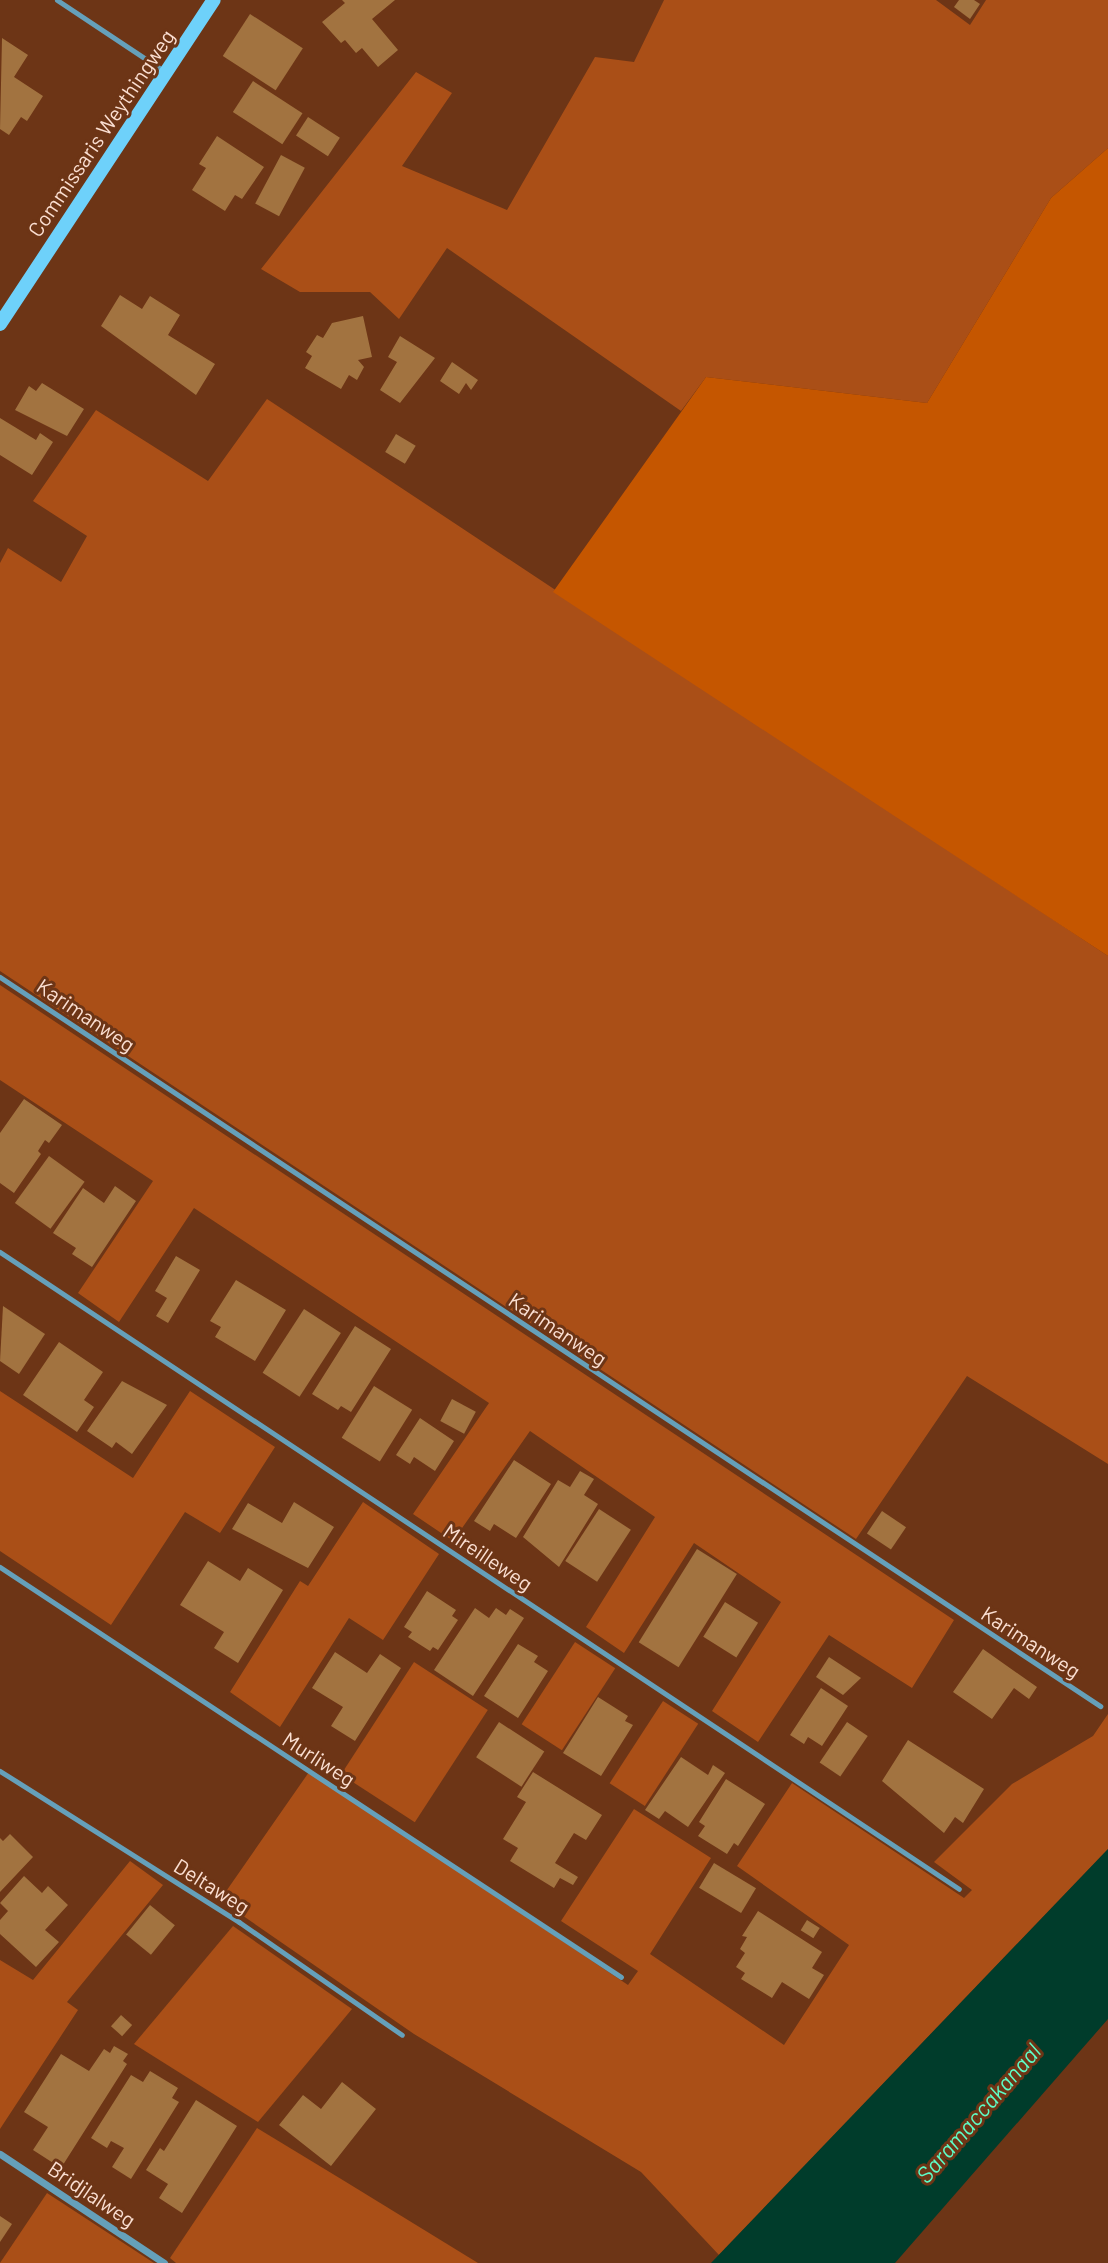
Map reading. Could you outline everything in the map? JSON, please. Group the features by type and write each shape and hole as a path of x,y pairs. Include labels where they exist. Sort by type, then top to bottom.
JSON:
{"main road":[{"name":"Commissaris Weythingweg","path":"0,324 214,0"}],"street":[{"name":"Bridjlalweg","path":"0,2154 164,2263"}],"lane":[{"path":"57,0 166,73"},
{"name":"Karimanweg","path":"0,977 1100,1706"},
{"name":"Mireilleweg","path":"0,1252 960,1889"},
{"name":"Murliweg","path":"0,1567 621,1977"},
{"name":"Deltaweg","path":"0,1771 239,1922 402,2035"}],"shaded area":[{"path":"664,0 936,0 970,25 986,0 1108,0 1108,148 1051,198 927,403 706,377 681,411 447,248 399,319 370,292 300,292 261,269 416,72 452,93 402,166 507,210 595,57 634,62"},
{"path":"1108,148 1108,956 553,592 706,377 927,403 1051,198"},
{"path":"267,399 1108,956 1108,1464 967,1376 856,1539 0,971 0,563 8,548 61,582 87,536 33,501 96,410 208,481"},
{"path":"0,985 954,1620 912,1688 829,1635 758,1742 712,1711 781,1602 694,1543 624,1653 586,1627 655,1517 530,1431 453,1541 413,1514 489,1403 194,1208 119,1322 78,1293 153,1181 0,1080"},
{"path":"0,1391 133,1478 190,1391 275,1447 220,1533 185,1512 111,1625 0,1551"},
{"path":"363,1502 439,1554 383,1640 349,1618 280,1727 230,1692 300,1581 308,1586"},
{"path":"575,1642 615,1668 562,1750 522,1724"},
{"path":"414,1662 488,1710 415,1822 341,1774"},
{"path":"663,1701 698,1724 645,1806 610,1783"},
{"path":"1108,1714 1108,1849 719,2255 641,2172 414,2034 220,1900 309,1772 628,1985 638,1971 561,1921 634,1809 711,1858 650,1954 784,2045 849,1945 737,1866 792,1783 964,1898 972,1890 934,1862 1012,1784 1093,1736"},
{"path":"130,1861 163,1885 67,2002 78,2010 0,2129 0,1960 33,1980"},
{"path":"233,1926 352,2009 258,2122 134,2044"},
{"path":"257,2128 478,2263 176,2263 170,2258"},
{"path":"47,2193 154,2263 0,2263"}],"water":[{"name":"Saramaccakanaal","path":"1108,1849 1108,2019 895,2263 711,2263"}],"building":[{"path":"342,0 395,0 372,19 398,50 378,67 362,48 356,53 345,40 341,43 322,22 345,3"},
{"path":"959,0 974,0 980,4 970,19 954,7"},
{"path":"250,14 303,48 276,90 223,56"},
{"path":"2,38 28,55 14,77 43,96 27,121 21,117 9,135 0,129"},
{"path":"253,81 302,113 282,144 233,112"},
{"path":"308,117 340,138 328,156 296,135"},
{"path":"217,136 264,167 242,199 235,195 225,211 192,190 206,168 199,164"},
{"path":"281,155 305,168 279,216 255,204"},
{"path":"120,295 142,309 150,296 180,315 168,335 215,364 196,395 101,326"},
{"path":"363,316 372,357 358,360 364,367 357,380 349,375 341,389 305,368 312,356 306,352 317,335 323,338 332,323"},
{"path":"400,336 435,358 400,403 380,390 397,362 388,357"},
{"path":"452,362 478,380 471,390 466,383 459,394 440,381"},
{"path":"42,383 84,409 67,436 15,410 29,386 36,391"},
{"path":"0,418 36,440 40,433 53,442 32,475 0,455"},
{"path":"396,434 416,446 405,464 385,452"},
{"path":"24,1099 62,1125 49,1143 45,1140 38,1151 41,1154 14,1193 0,1183 0,1133"},
{"path":"49,1156 85,1182 51,1229 15,1203"},
{"path":"115,1186 136,1201 92,1267 72,1254 76,1248 53,1233 83,1188 104,1203"},
{"path":"176,1256 200,1270 168,1323 156,1316 167,1298 155,1291"},
{"path":"236,1280 286,1310 255,1361 215,1337 221,1327 210,1321"},
{"path":"3,1306 45,1334 19,1374 0,1361"},
{"path":"304,1309 341,1333 300,1397 263,1373"},
{"path":"355,1326 391,1349 351,1412 341,1406 338,1410 312,1394"},
{"path":"59,1342 103,1372 84,1400 94,1407 77,1432 23,1395"},
{"path":"122,1381 167,1405 132,1454 116,1442 112,1448 87,1431"},
{"path":"374,1386 412,1410 380,1462 342,1438"},
{"path":"452,1399 476,1412 464,1434 440,1421"},
{"path":"420,1418 454,1441 435,1471 414,1457 410,1464 396,1455"},
{"path":"514,1460 551,1484 516,1538 494,1524 490,1531 474,1521"},
{"path":"580,1471 594,1479 584,1495 598,1504 559,1567 523,1537 558,1480 570,1487"},
{"path":"294,1502 334,1527 308,1568 232,1529 248,1503 282,1523"},
{"path":"599,1509 631,1530 597,1582 565,1561"},
{"path":"882,1511 906,1527 891,1550 867,1533"},
{"path":"697,1549 737,1574 679,1667 639,1642"},
{"path":"208,1561 240,1581 248,1568 283,1590 238,1663 214,1648 224,1632 180,1605"},
{"path":"427,1591 456,1610 452,1616 458,1620 438,1650 433,1647 430,1651 408,1637 412,1632 404,1627"},
{"path":"725,1602 758,1623 736,1657 703,1637"},
{"path":"475,1608 489,1618 496,1608 506,1615 510,1609 524,1618 473,1696 434,1670"},
{"path":"518,1644 538,1656 534,1662 548,1671 518,1718 484,1696"},
{"path":"983,1649 1037,1687 1029,1699 1014,1688 992,1719 953,1692"},
{"path":"335,1652 367,1673 380,1654 401,1668 355,1741 331,1726 343,1707 312,1688"},
{"path":"829,1657 861,1678 843,1695 816,1677"},
{"path":"821,1688 848,1706 822,1746 808,1737 804,1744 790,1735"},
{"path":"598,1697 628,1716 625,1721 633,1725 601,1776 563,1753"},
{"path":"499,1722 544,1751 521,1787 476,1757"},
{"path":"847,1722 868,1736 840,1777 820,1763"},
{"path":"908,1740 984,1789 963,1823 955,1817 944,1833 882,1781"},
{"path":"681,1757 708,1775 713,1765 725,1773 688,1827 665,1811 659,1819 645,1810"},
{"path":"533,1772 602,1815 586,1840 574,1833 555,1863 578,1877 573,1885 560,1878 554,1888 510,1861 518,1848 503,1839 526,1802 517,1797"},
{"path":"726,1779 765,1804 738,1846 734,1843 727,1854 698,1836 705,1826 699,1822"},
{"path":"10,1834 33,1857 0,1892 0,1838 3,1841"},
{"path":"714,1863 756,1888 741,1913 699,1888"},
{"path":"24,1876 42,1893 48,1886 68,1905 45,1930 59,1942 36,1967 0,1934 0,1920 8,1911 0,1903"},
{"path":"150,1905 175,1925 151,1955 126,1935"},
{"path":"758,1911 822,1952 812,1968 824,1975 809,1999 782,1982 772,1998 741,1979 745,1973 736,1967 745,1953 740,1949 747,1937 742,1936"},
{"path":"807,1920 820,1928 813,1938 801,1930"},
{"path":"121,2015 132,2025 122,2036 111,2026"},
{"path":"114,2046 128,2054 123,2061 127,2064 61,2168 33,2150 48,2127 24,2112 61,2054 89,2071 104,2049 110,2053"},
{"path":"150,2071 178,2088 172,2098 179,2102 131,2179 112,2167 124,2148 111,2141 107,2148 91,2138 131,2075 143,2082"},
{"path":"342,2082 376,2109 331,2166 279,2125 303,2095 321,2109"},
{"path":"196,2100 237,2126 182,2213 159,2198 168,2184 146,2170 160,2148 164,2151"},
{"path":"0,2216 12,2224 0,2242"}]}
